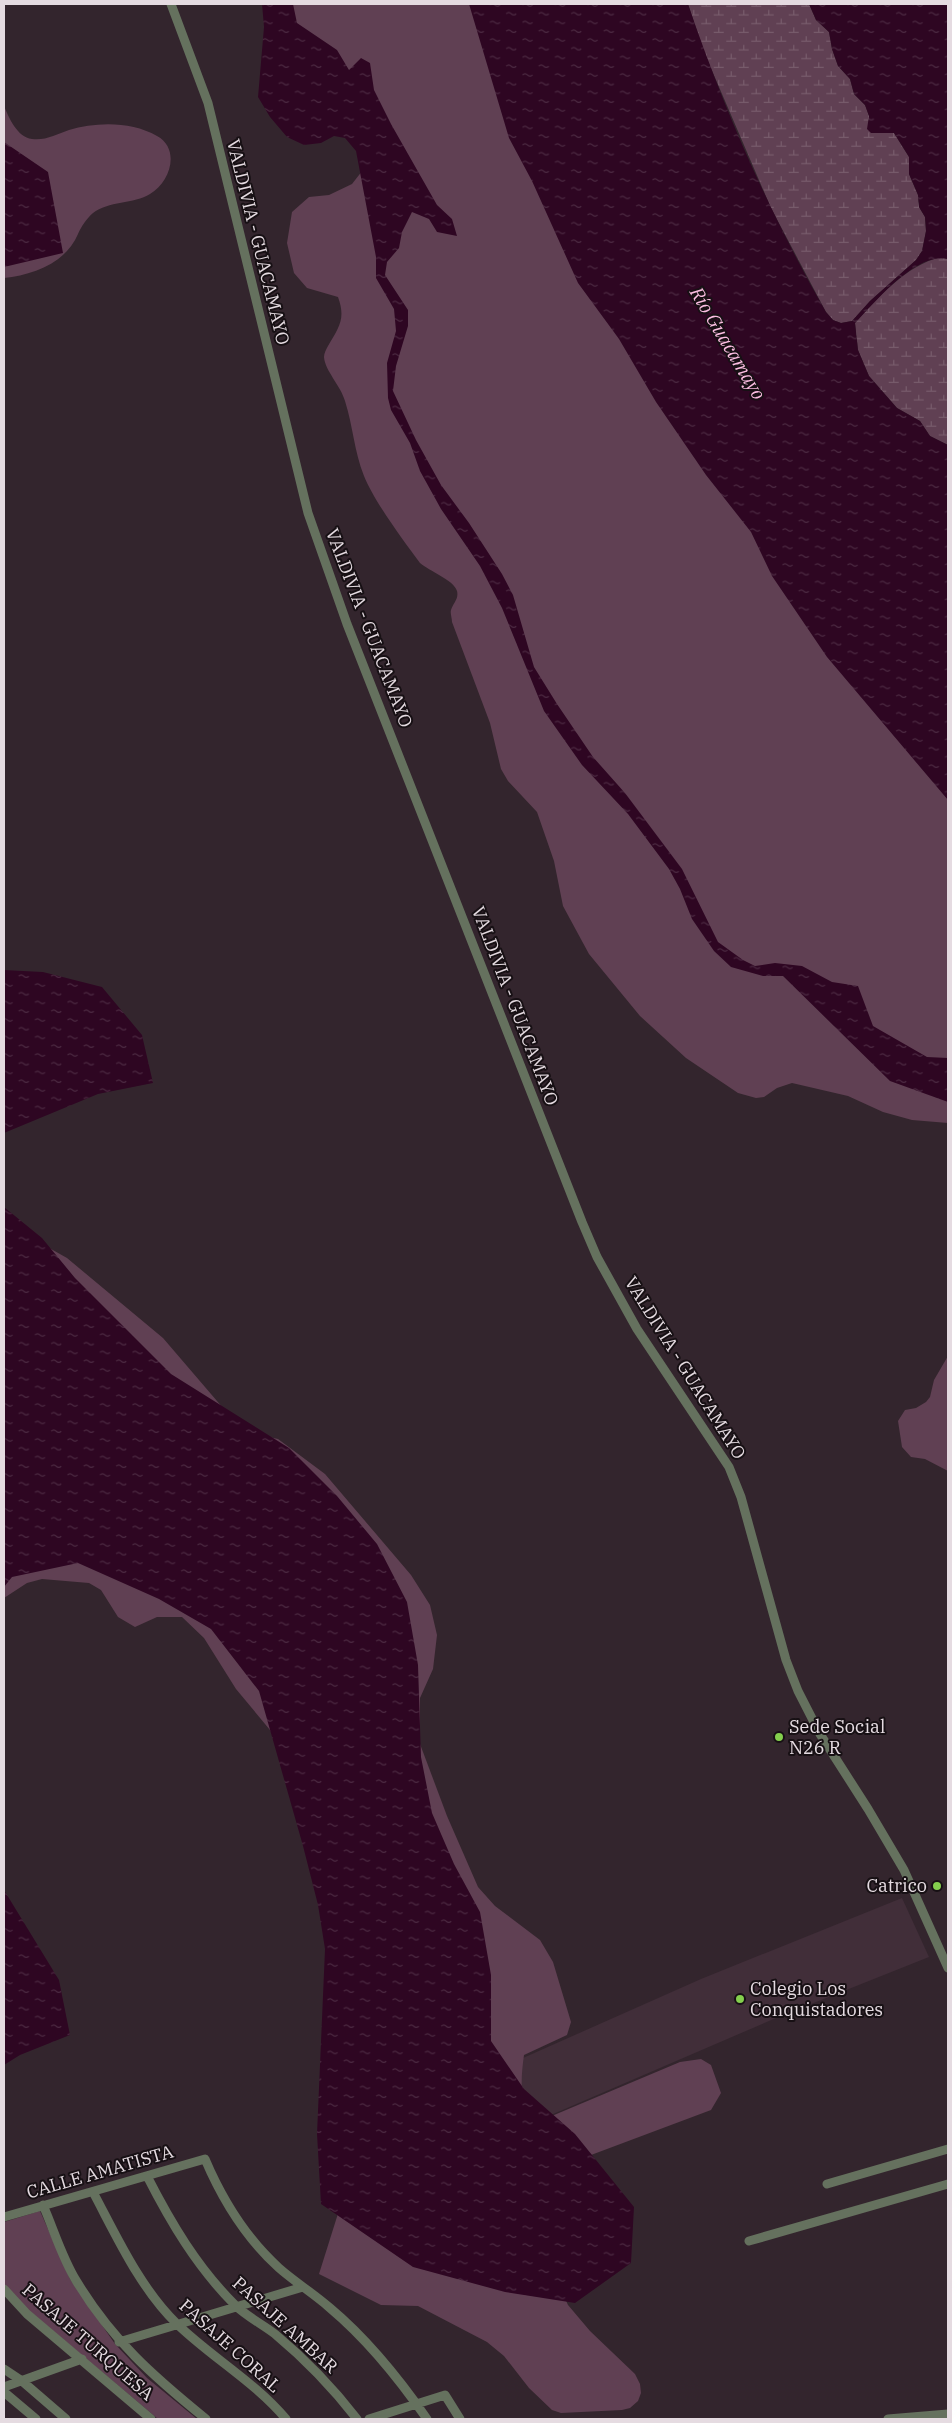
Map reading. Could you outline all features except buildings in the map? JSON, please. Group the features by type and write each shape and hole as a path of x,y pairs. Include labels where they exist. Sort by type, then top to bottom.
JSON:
{"street":[{"name":"VALDIVIA - GUACAMAYO","path":"171,4 208,103 308,513 347,624 582,1222 597,1257 637,1329 729,1467 741,1496 786,1660 798,1691 820,1734 868,1808 904,1870 948,1968"},
{"path":"827,2184 948,2149"},
{"name":"CALLE AMATISTA","path":"4,2217 205,2159 220,2191 236,2217 278,2267 303,2287"},
{"name":"PASAJE AMBAR","path":"147,2176 182,2240 205,2271 236,2307 258,2321 302,2359 357,2419"},
{"path":"749,2241 948,2184"},
{"name":"PASAJE CORAL","path":"94,2192 136,2269 177,2324 228,2366 286,2419"},
{"path":"43,2205 76,2281 119,2342 151,2374 206,2419"},
{"path":"119,2342 303,2287 331,2308 358,2336 409,2392 427,2419"},
{"name":"PASAJE TURQUESA","path":"4,2289 27,2314 150,2419"},
{"path":"4,2387 82,2359"},
{"path":"4,2369 22,2381 66,2419"},
{"path":"4,2392 36,2419"},
{"path":"369,2419 445,2395 460,2419"},
{"path":"888,2419 948,2414"}],"shaded area":[{"name":"Colegio Los Conquistadores","path":"902,1898 929,1957 776,2018 530,2124 514,2062 701,1979"}],"green space":[{"path":"265,4 479,4 948,783 948,1123 912,1120 883,1112 848,1096 792,1083 777,1088 764,1097 756,1098 738,1093 686,1058 640,1016 589,954 563,906 554,861 537,812 508,781 501,769 490,723 452,622 451,611 457,599 457,591 446,579 420,563 397,532 364,476 345,401 327,368 324,357 340,323 341,311 338,297 307,288 294,273 287,243 292,212 309,197 329,195 352,184 366,166"},
{"path":"688,4 809,4 816,20 829,32 838,66 850,79 854,94 865,105 869,116 871,133 894,133 909,157 909,174 918,195 919,207 925,217 926,231 922,251 916,260 870,301 852,321 841,323 833,320 826,312 771,208 704,52"},
{"path":"4,106 18,131 27,138 32,139 46,138 79,127 102,124 125,125 147,131 157,136 169,149 171,157 167,174 163,182 150,194 136,200 106,206 93,213 82,226 73,244 57,260 26,274 4,278"},
{"path":"941,257 948,259 948,445 930,436 920,421 897,408 869,376 858,350 855,323 883,293 904,275 928,261"},
{"path":"4,1219 12,1227 67,1258 163,1338 235,1422 251,1433 278,1439 325,1474 411,1575 430,1605 437,1635 433,1669 420,1698 420,1744 447,1816 478,1887 495,1906 540,1940 553,1962 571,2022 567,2035 524,2055 522,2091 528,2126 680,2062 701,2059 711,2065 721,2093 711,2110 567,2164 558,2283 568,2305 590,2331 635,2374 640,2384 641,2393 638,2401 630,2408 561,2413 552,2410 529,2388 504,2356 487,2342 418,2306 381,2305 319,2274 341,2204 373,1931 314,1803 270,1730 236,1689 204,1638 182,1617 157,1617 135,1627 118,1617 101,1590 89,1583 42,1579 27,1583 4,1598"},
{"path":"948,1356 948,1471 925,1459 911,1457 902,1447 898,1421 905,1410 916,1408 930,1397 934,1380"},
{"path":"40,2211 70,2279 115,2344 147,2378 197,2419 158,2419 27,2309 4,2285 4,2222"}],"water":[{"path":"262,4 293,4 297,23 337,50 349,70 361,58 370,63 374,90 391,124 437,205 452,219 457,236 437,232 429,219 412,212 402,232 399,248 387,262 385,275 408,310 408,326 396,366 393,391 416,440 441,485 469,523 502,574 513,595 534,667 557,704 593,757 625,793 682,869 718,942 755,966 775,963 802,966 832,982 858,986 873,1026 927,1057 948,1058 948,1102 890,1081 783,976 763,976 731,967 714,951 692,919 680,889 669,869 628,814 582,765 544,711 502,608 480,566 441,509 420,471 410,443 391,410 388,398 387,363 396,331 394,309 376,278 376,257 356,151 345,138 334,136 321,143 304,145 287,137 270,117 258,97 264,27"},
{"name":"Río Guacamayo","path":"469,4 688,4 717,83 767,199 826,312 833,320 841,323 852,321 870,301 916,260 922,251 926,231 925,217 919,207 918,195 909,174 909,157 894,133 871,133 867,129 869,116 865,105 854,94 850,79 838,66 829,32 816,20 809,4 948,4 948,259 936,259 910,270 885,291 855,323 858,350 869,376 897,408 920,421 930,436 948,445 948,800 827,657 772,576 751,532 706,475 656,402 619,339 578,283 532,181 509,138"},
{"path":"4,142 48,172 63,253 4,267"},
{"path":"4,970 43,972 102,987 142,1035 153,1083 98,1094 4,1133"},
{"path":"4,1207 42,1238 75,1278 171,1374 289,1448 337,1496 377,1544 407,1602 418,1665 421,1757 432,1813 454,1864 480,1912 491,1975 491,2041 524,2089 575,2134 634,2207 631,2263 575,2303 505,2292 413,2267 321,2204 317,2134 325,1949 318,1905 303,1846 259,1691 211,1629 159,1599 78,1563 12,1577 4,1587"},
{"path":"4,1890 59,1980 70,2035 20,2055 4,2065"}],"place":[{"name":"Sede Social N26 R","path":"779,1737"},
{"name":"Catrico","path":"937,1886"},
{"name":"Colegio Los Conquistadores","path":"740,1999"}]}
